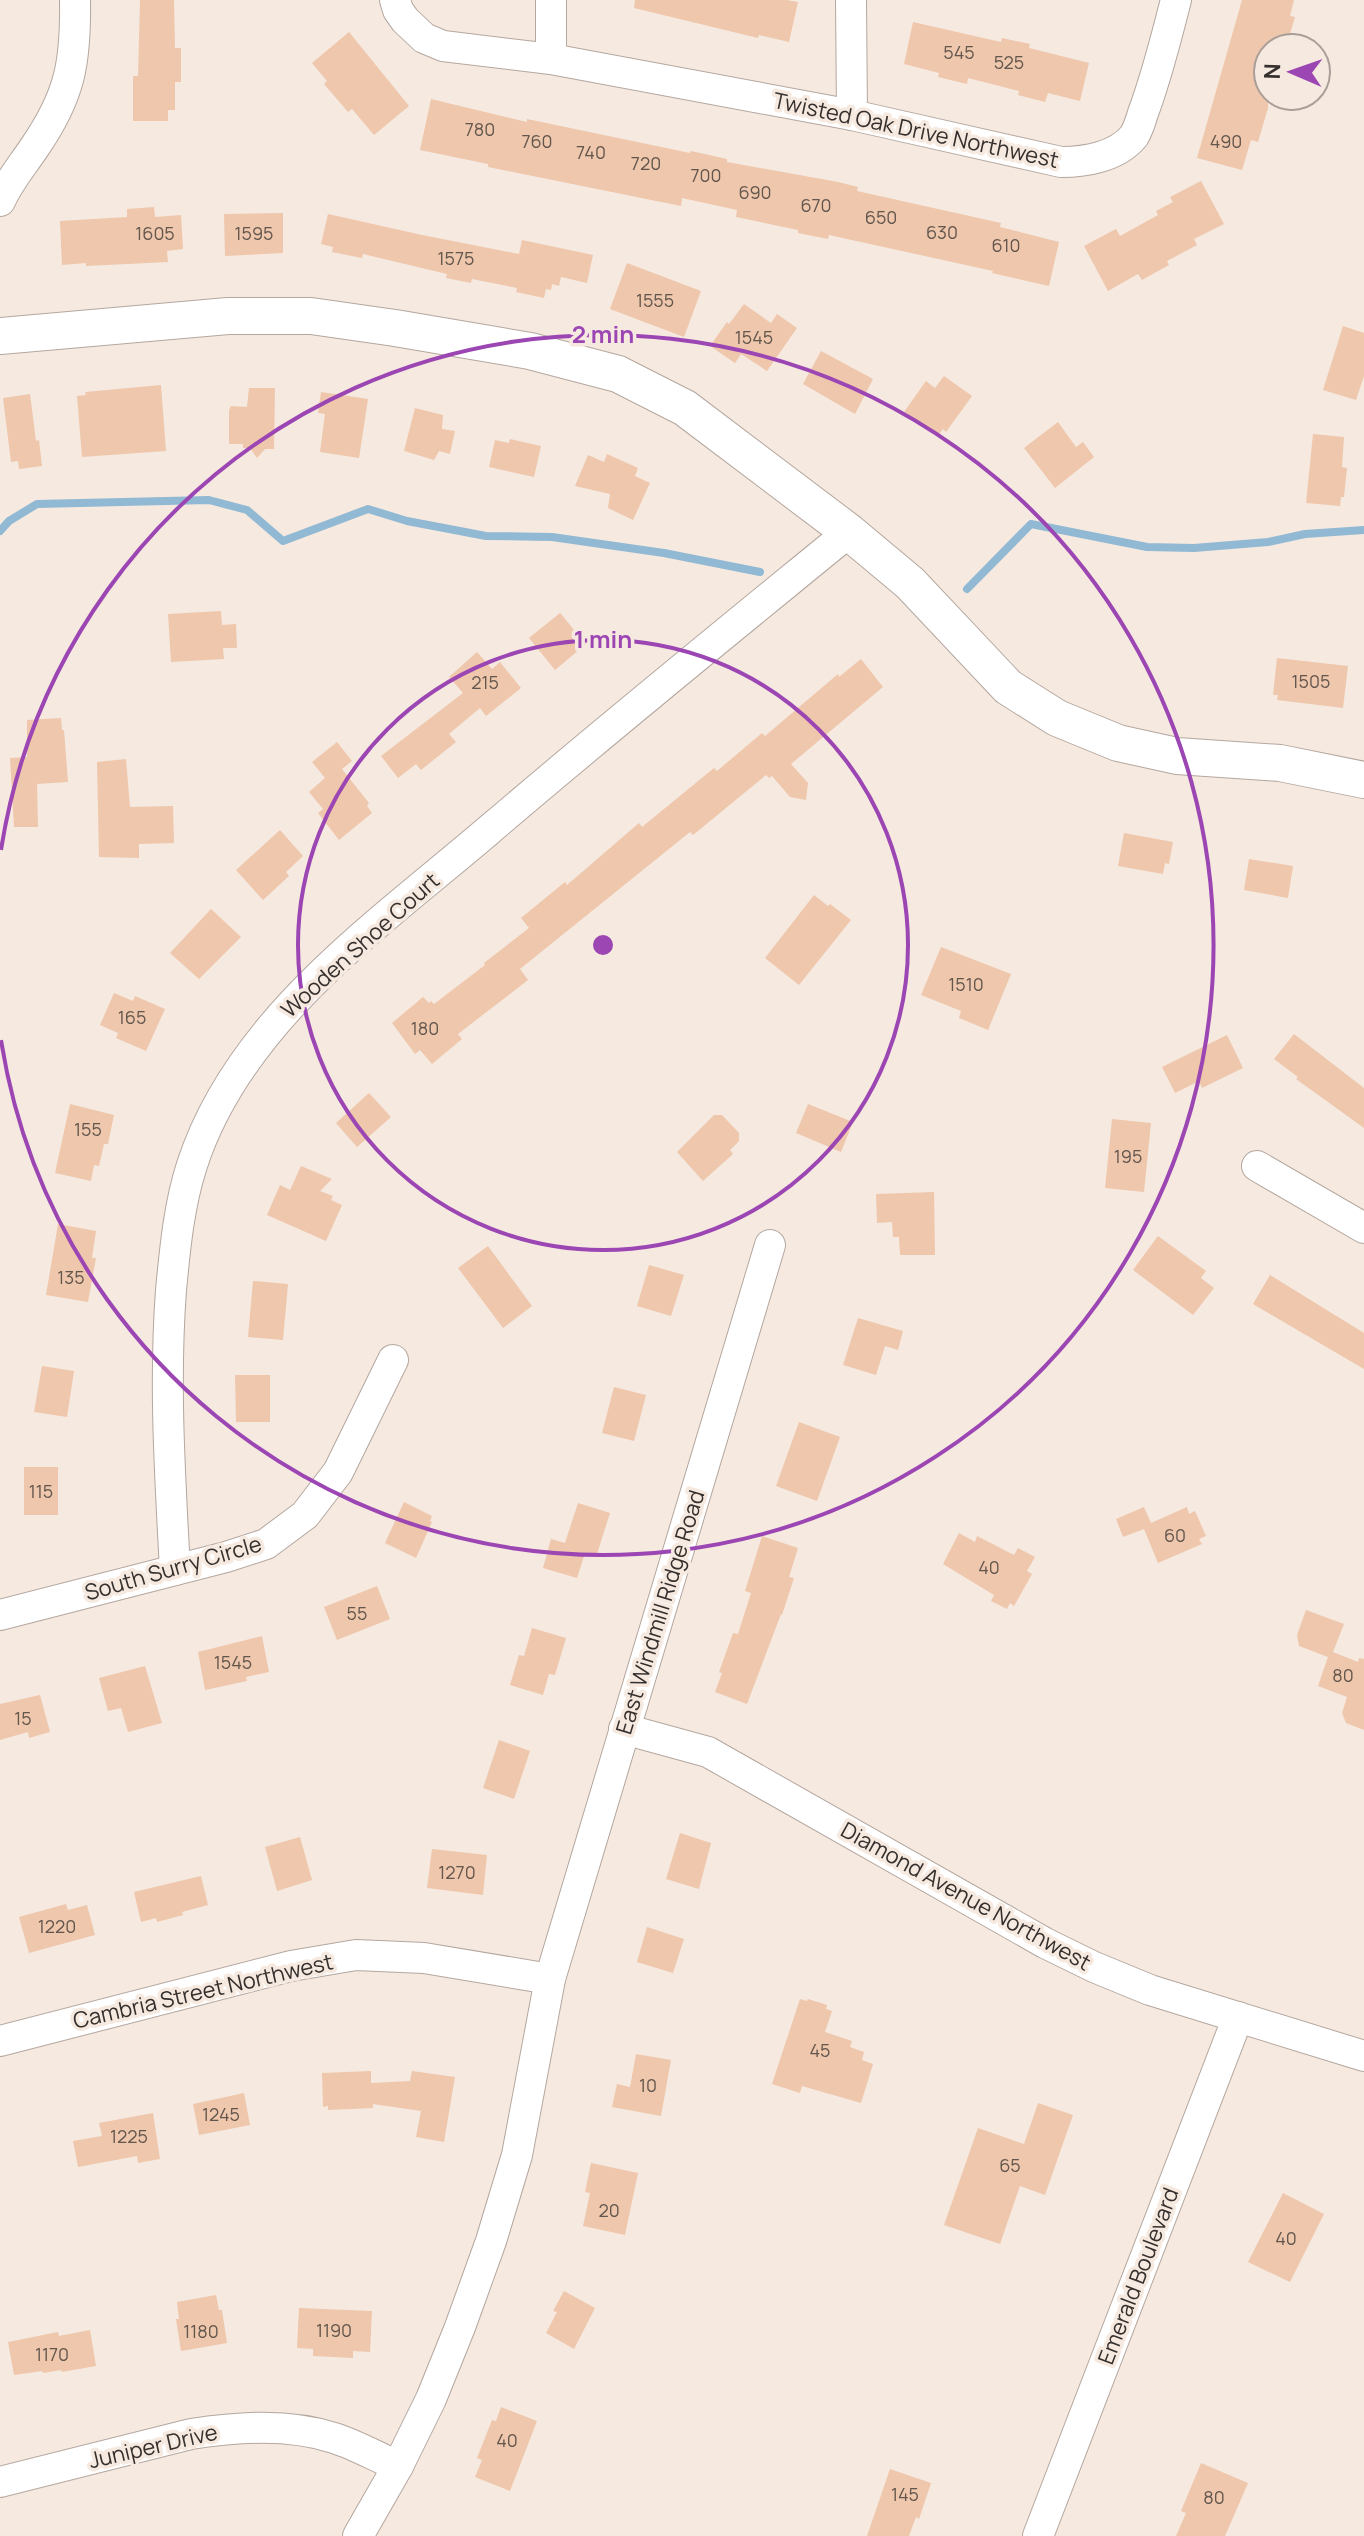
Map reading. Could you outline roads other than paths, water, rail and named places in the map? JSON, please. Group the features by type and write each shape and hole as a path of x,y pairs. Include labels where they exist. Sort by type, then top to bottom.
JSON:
{"street":[{"path":"0,201 56,112 72,74 75,0"},
{"name":"Twisted Oak Drive Northwest","path":"395,0 398,10 415,30 424,38 443,46 551,59 852,115 1061,162 1088,162 1117,148 1134,135 1148,100 1176,0"},
{"path":"551,0 551,59"},
{"path":"851,0 852,115"},
{"path":"0,336 228,316 311,316 530,351 618,374 685,408 849,532 910,583 1008,687 1057,718 1118,743 1177,756 1280,763 1364,780"},
{"name":"Wooden Shoe Court","path":"175,1570 167,1408 168,1324 175,1240 192,1165 219,1103 256,1046 294,1000 335,961 530,795 849,532"},
{"path":"1257,1166 1364,1228"},
{"name":"East Windmill Ridge Road","path":"358,2536 431,2399 491,2241 517,2155 550,1979 770,1245"},
{"name":"South Surry Circle","path":"0,1615 266,1544 305,1515 338,1472 393,1360"},
{"name":"Diamond Avenue Northwest","path":"624,1729 708,1752 1045,1943 1094,1967 1150,1990 1364,2056"},
{"name":"Cambria Street Northwest","path":"0,2041 291,1966 356,1955 424,1958 550,1979"},
{"name":"Emerald Boulevard","path":"1038,2536 1238,2017"},
{"name":"Juniper Drive","path":"0,2482 191,2434 261,2427 295,2429 334,2438 398,2466"}],"waterway":[{"path":"0,531 9,521 37,504 209,500 247,510 283,541 368,509 407,521 486,536 552,537 664,553 760,572"},
{"path":"967,589 1031,524 1147,547 1194,548 1364,530"}]}
